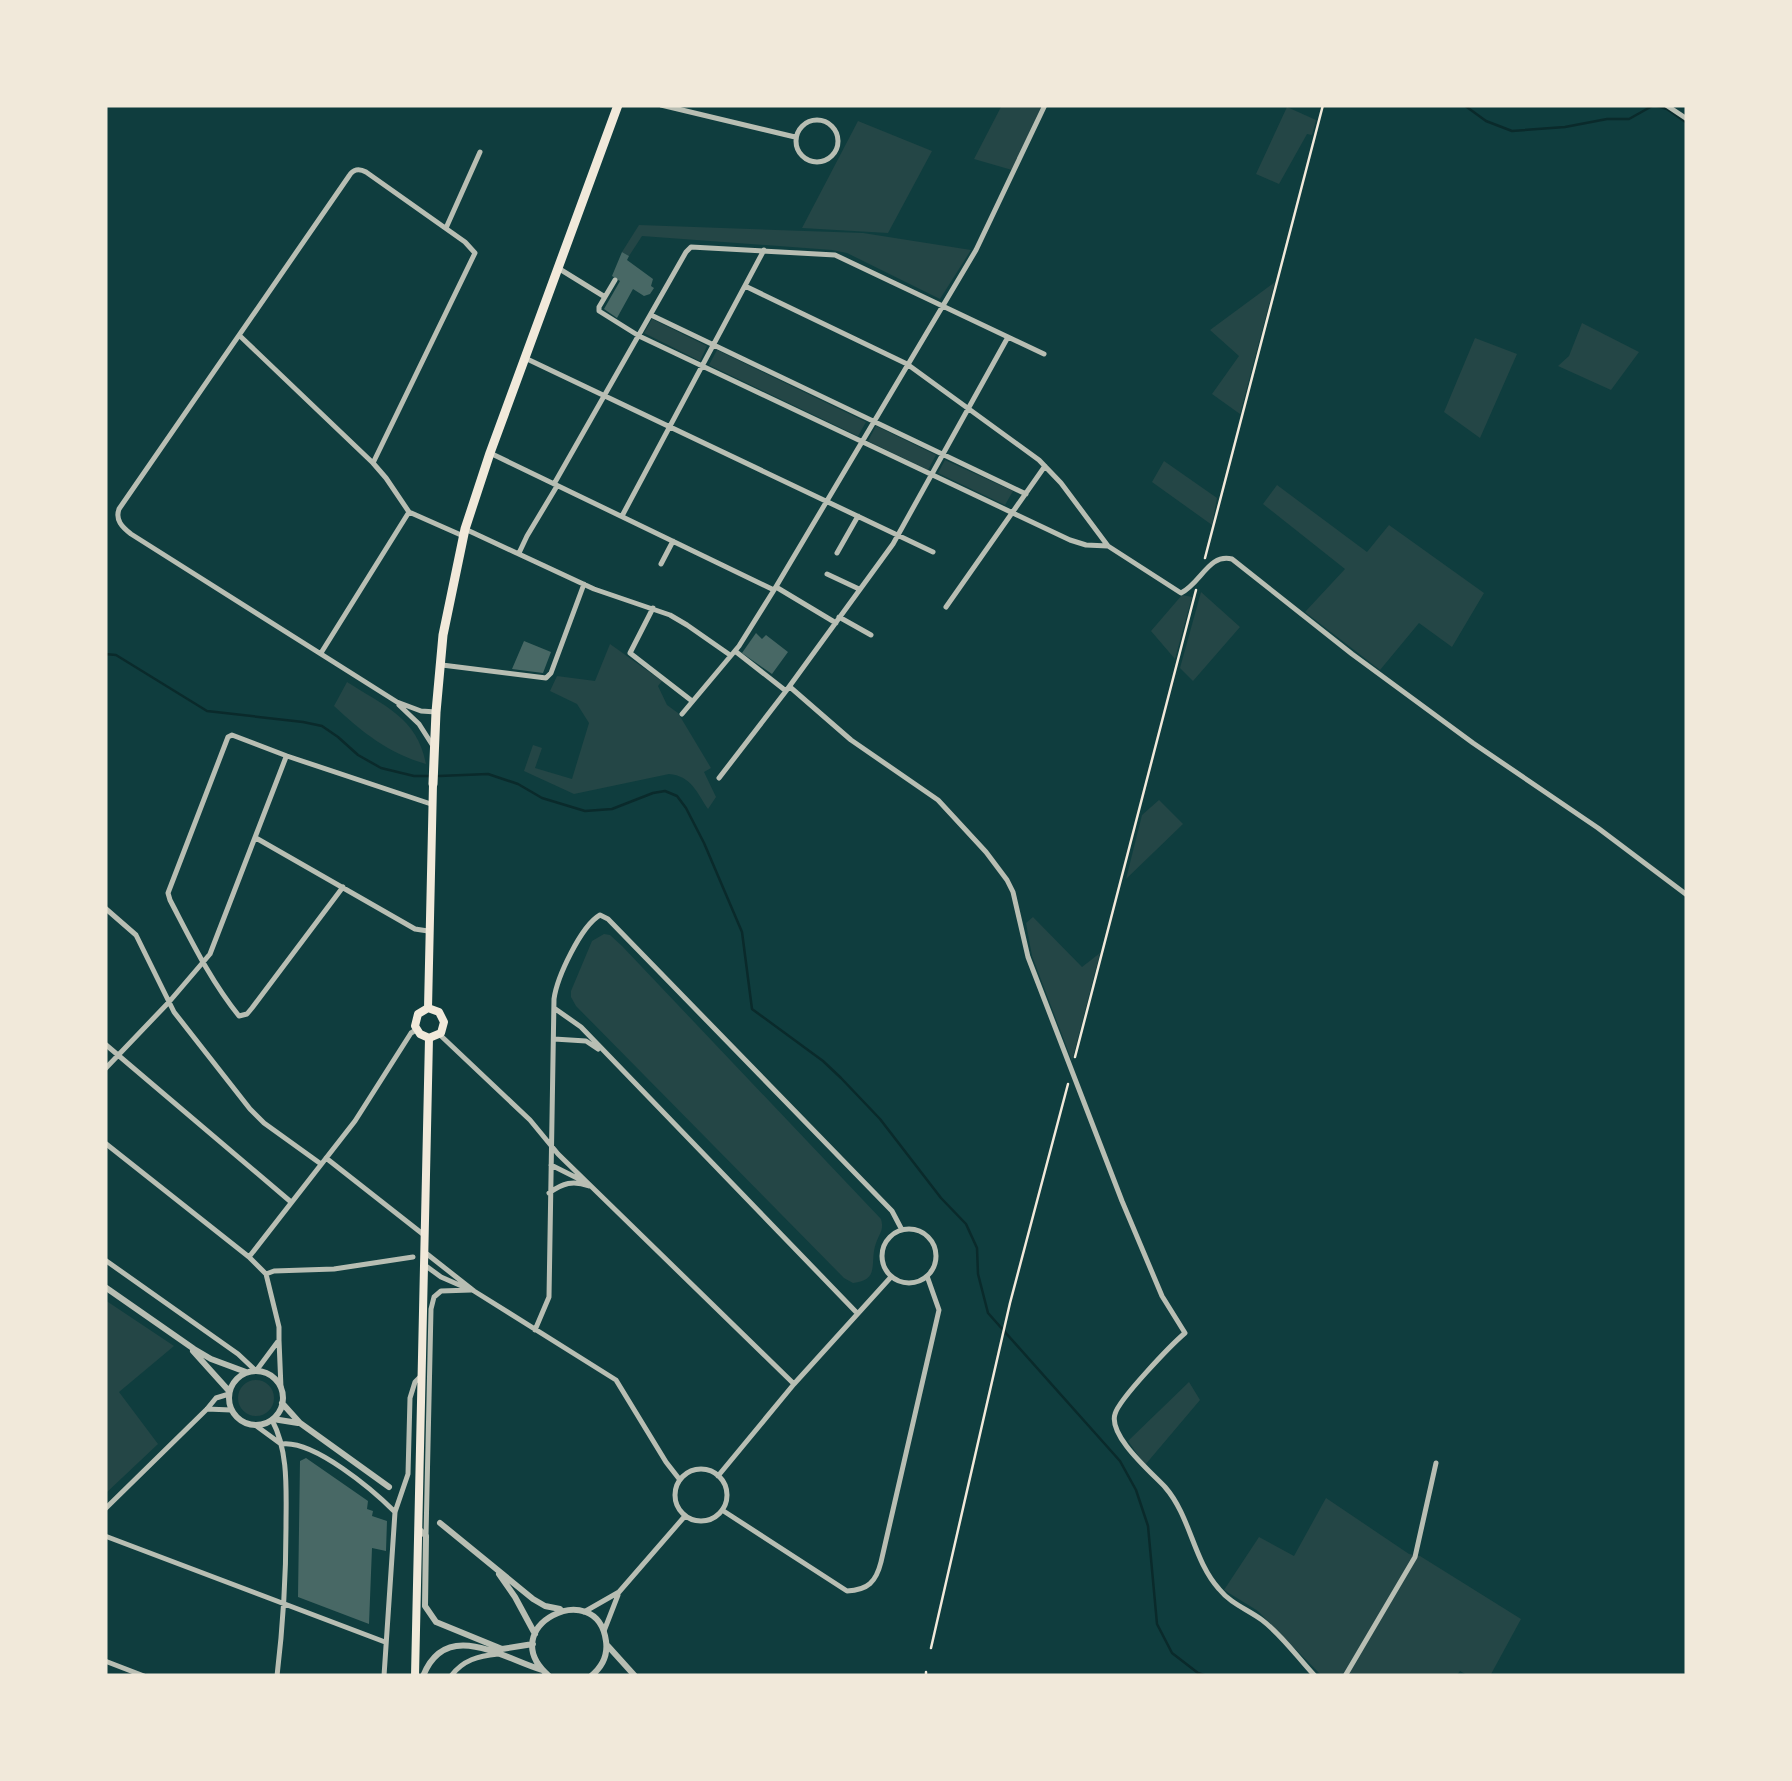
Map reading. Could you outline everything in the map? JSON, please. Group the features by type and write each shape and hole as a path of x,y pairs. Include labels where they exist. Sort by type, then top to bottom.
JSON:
{"highway":[{"path":"433,784 439,665 464,533 618,105"}],"main road":[{"path":"428,1008 433,784"},
{"path":"428,1008 442,1016 444,1027 429,1038 421,1036 415,1022 428,1008"},
{"path":"415,1676 429,1038"}],"street":[{"path":"662,105 795,137"},
{"path":"682,714 732,653 775,588 976,250 1044,105"},
{"path":"1666,105 1687,119"},
{"path":"821,120 834,128 838,142 830,158 817,162 800,153 795,137 803,124 821,120"},
{"path":"446,228 480,152"},
{"path":"373,463 474,250 366,172 356,170 348,176 119,509 118,518 131,534 397,702 414,718 424,724 435,724"},
{"path":"519,553 604,396 691,248 834,254 1044,354"},
{"path":"622,516 764,250"},
{"path":"558,268 605,297"},
{"path":"615,280 599,311 639,336 1078,543 1108,546"},
{"path":"745,286 907,364 1046,466 1108,546 1181,593 1218,558 1232,559 1352,654 1598,828 1687,896"},
{"path":"650,315 1026,494"},
{"path":"240,336 373,463 409,512 519,553 584,584 687,624 788,689 851,740 938,800 1000,869 1012,892 1028,957 1122,1201 1162,1296 1185,1333 1116,1411 1115,1425 1138,1462 1166,1488 1179,1508 1216,1586 1230,1602 1263,1620 1315,1676"},
{"path":"719,778 898,535 1008,336"},
{"path":"525,358 933,552"},
{"path":"490,453 871,635"},
{"path":"946,607 1046,466"},
{"path":"321,654 409,512"},
{"path":"837,552 858,516"},
{"path":"661,564 673,541"},
{"path":"827,574 859,590"},
{"path":"439,665 546,678 584,584"},
{"path":"653,608 630,653 692,701"},
{"path":"397,702 436,712"},
{"path":"414,718 434,754"},
{"path":"343,887 247,1014 239,1016 203,964 168,893 228,737 232,735 433,804"},
{"path":"105,1069 210,954 287,756"},
{"path":"256,838 415,928 430,931"},
{"path":"105,908 136,935 180,1020 256,1115 424,1235"},
{"path":"535,1330 549,1297 556,990 592,920 600,915 892,1211 902,1230"},
{"path":"554,1008 581,1027 857,1312"},
{"path":"249,1257 369,1102 416,1030"},
{"path":"439,1034 794,1384"},
{"path":"554,1039 586,1041 608,1056"},
{"path":"105,1044 292,1202"},
{"path":"105,1143 266,1274 279,1327 282,1403 300,1424 389,1487"},
{"path":"550,1164 596,1190"},
{"path":"550,1193 574,1181 596,1190"},
{"path":"902,1230 924,1234 934,1247 935,1262 928,1276 906,1284 891,1277 882,1263 883,1246 902,1230"},
{"path":"424,1251 474,1290 616,1380 680,1480"},
{"path":"266,1274 412,1257"},
{"path":"105,1260 238,1354 251,1372"},
{"path":"423,1264 441,1277 474,1290"},
{"path":"722,1510 847,1591 872,1584 881,1562 939,1310 928,1276"},
{"path":"718,1476 794,1384 891,1277"},
{"path":"105,1287 211,1359 270,1376 280,1388"},
{"path":"474,1290 441,1291 433,1302 425,1606 436,1622 502,1649 533,1644"},
{"path":"105,1509 216,1398 251,1372 279,1340"},
{"path":"185,1343 229,1392 231,1410 241,1421 255,1425 282,1444 294,1443 314,1451 381,1497 396,1512"},
{"path":"384,1676 396,1512 408,1474 410,1398 422,1374"},
{"path":"272,1420 282,1403"},
{"path":"207,1409 231,1410"},
{"path":"272,1420 282,1444 286,1506 285,1605 277,1676"},
{"path":"255,1425 272,1420 300,1424"},
{"path":"1345,1676 1414,1557 1436,1463"},
{"path":"694,1470 718,1476 726,1493 722,1510 709,1520 685,1516 675,1499 680,1480 694,1470"},
{"path":"418,1493 427,1481"},
{"path":"584,1612 619,1592 685,1516"},
{"path":"440,1523 533,1599 545,1606 584,1612 596,1620 607,1645 604,1661 594,1675"},
{"path":"418,1527 426,1536"},
{"path":"105,1536 385,1642"},
{"path":"492,1564 535,1634"},
{"path":"604,1631 619,1592"},
{"path":"549,1676 535,1658 535,1634 546,1618 563,1610"},
{"path":"423,1676 427,1666 447,1648 468,1644 542,1670"},
{"path":"607,1645 635,1676"},
{"path":"451,1676 472,1658 498,1654"},
{"path":"105,1661 144,1676"}],"path":[{"path":"1205,558 1324,105"},
{"path":"1072,1069 1200,577"},
{"path":"931,1648 1010,1303 1067,1087"}],"shaded area":[{"path":"1002,105 1042,105 1012,170 974,159"},
{"path":"1287,107 1316,120 1312,135 1307,134 1279,184 1256,174"},
{"path":"858,121 932,151 888,233 802,228"},
{"path":"639,225 863,233 971,250 940,299 847,253 832,250 642,236 629,256 622,252"},
{"path":"1275,282 1240,414 1212,394 1239,356 1210,330"},
{"path":"652,319 707,346 700,361 644,333"},
{"path":"1582,323 1639,352 1611,390 1558,366 1569,356"},
{"path":"1475,338 1517,354 1480,438 1444,412"},
{"path":"717,350 866,422 858,436 709,365"},
{"path":"876,426 936,455 928,470 868,441"},
{"path":"945,460 1013,491 1005,505 938,473"},
{"path":"1164,461 1217,498 1212,525 1152,482"},
{"path":"1277,485 1367,552 1389,525 1484,593 1452,647 1419,623 1380,670 1305,612 1345,569 1263,504"},
{"path":"1201,592 1240,627 1193,681 1180,668"},
{"path":"1182,595 1192,597 1175,659 1151,631"},
{"path":"610,644 662,681 658,686 667,705 678,713 711,768 704,772 716,797 708,809 692,786 676,775 574,794 524,771 533,745 542,748 535,768 572,779 589,723 577,704 550,691 557,676 595,681"},
{"path":"347,682 407,724 422,748 426,764 376,741 334,706"},
{"path":"1159,800 1183,824 1126,879 1142,815"},
{"path":"1033,917 1082,967 1100,953 1072,1061 1032,956 1026,923"},
{"path":"604,934 622,946 881,1219 882,1229 867,1278 853,1283 844,1278 576,1006 571,991 592,941"},
{"path":"105,1300 174,1346 119,1392 158,1444 105,1494"},
{"path":"256,1380 269,1385 274,1398 269,1411 256,1416 243,1411 238,1398 243,1385"},
{"path":"1189,1382 1200,1400 1145,1465 1128,1441"},
{"path":"1326,1498 1409,1554 1420,1556 1521,1619 1490,1676 1469,1676 1460,1671 1456,1676 1322,1676 1258,1611 1224,1590 1259,1537 1294,1556"}],"building":[{"path":"622,252 653,279 654,288 644,296 633,289 617,318 604,309 620,281 612,276"},
{"path":"756,633 762,639 766,635 788,652 772,674 742,653"},
{"path":"524,641 551,652 543,673 512,669"},
{"path":"306,1458 368,1501 367,1509 373,1511 372,1516 387,1521 386,1551 372,1548 369,1624 298,1597 300,1461"}],"waterway":[{"path":"1464,105 1486,121 1512,131 1629,119 1654,105 1687,123"},
{"path":"105,654 116,655 207,711 322,726 381,768 431,776"},
{"path":"439,776 488,774 518,784 542,798 585,811 612,809 665,791 677,796 704,843 742,932 752,1009 841,1078 966,1224 977,1248 978,1274 988,1313 1120,1461 1136,1490 1148,1526 1157,1624 1172,1653 1207,1676"}]}
